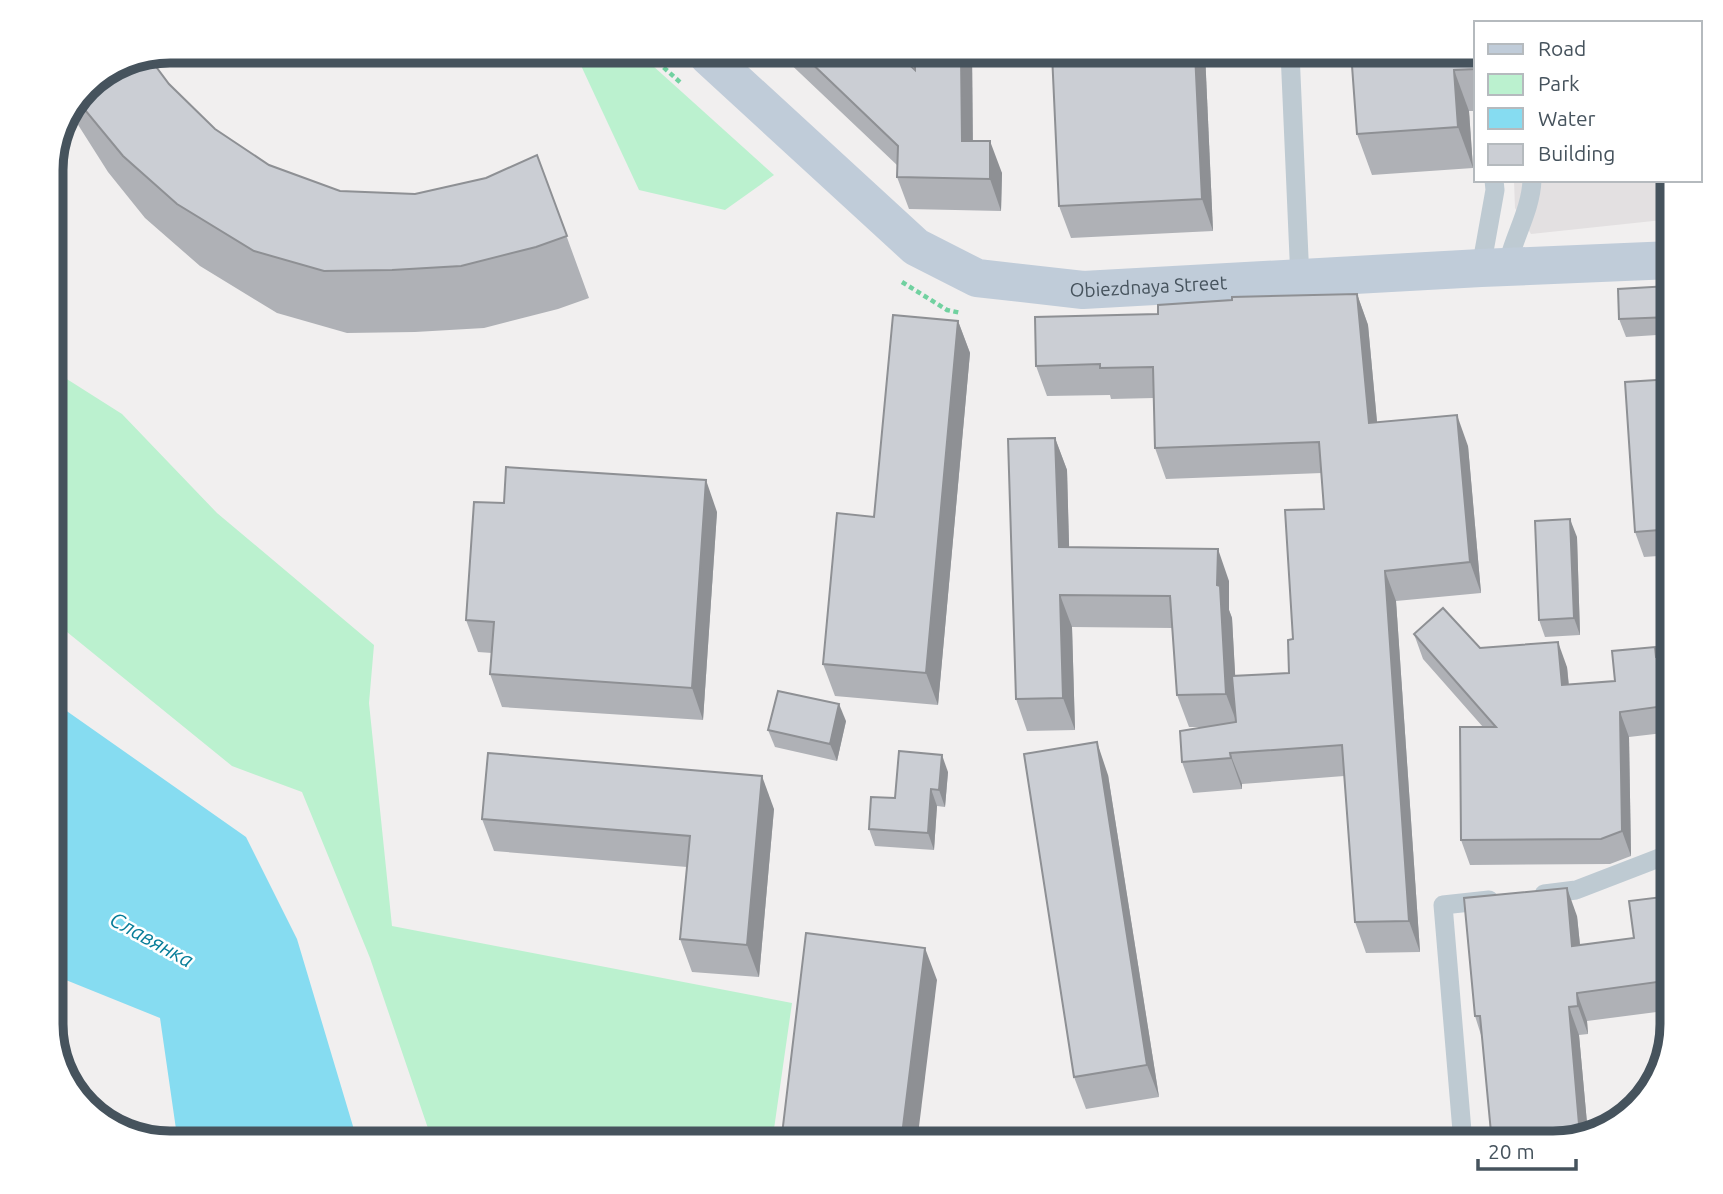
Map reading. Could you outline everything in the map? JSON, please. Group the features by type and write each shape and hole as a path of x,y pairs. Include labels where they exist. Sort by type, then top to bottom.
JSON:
{"main road":[{"name":"Obiezdnaya Street","path":"716,63 916,247 977,278 1083,290 1660,260"}],"lane":[{"path":"1290,63 1300,280"},
{"path":"1494,182 1494,267"},
{"path":"1494,267 1511,247 1531,196 1532,182"},
{"path":"1462,1131 1443,905 1576,890 1660,858"}],"shaded area":[{"path":"1514,182 1660,182 1660,220 1531,234 1515,208"}],"green space":[{"path":"580,63 650,63 774,175 725,210 639,190"},
{"path":"63,377 122,414 217,513 374,645 369,703 392,926 792,1003 774,1131 429,1131 370,958 302,792 232,766 63,629"}],"water":[{"name":"Славянка","path":"63,708 246,837 297,939 354,1131 176,1131 160,1018 63,979"}],"building":[{"path":"811,63 908,63 915,70 915,63 961,63 962,141 990,141 990,179 897,177 898,146"},
{"path":"1052,63 1195,63 1202,199 1059,206"},
{"path":"1352,63 1474,63 1474,69 1454,70 1458,127 1357,134"},
{"path":"154,64 169,84 215,129 269,165 340,191 415,194 486,178 537,155 567,236 536,247 461,266 324,271 254,251 177,204 123,156 85,110 85,105 99,90 116,77"},
{"path":"1660,287 1660,317 1619,319 1618,289"},
{"path":"1357,294 1369,423 1457,415 1470,562 1385,571 1409,921 1355,922 1342,745 1230,753 1231,758 1182,762 1180,731 1236,722 1232,676 1289,673 1288,640 1293,639 1285,510 1324,509 1319,442 1155,448 1153,367 1100,368 1100,364 1036,366 1035,317 1158,314 1158,305 1232,300 1232,297"},
{"path":"893,315 958,321 926,673 823,664 837,513 874,517"},
{"path":"1660,380 1660,530 1635,532 1625,382"},
{"path":"1055,438 1059,547 1218,549 1217,585 1220,586 1226,694 1177,695 1170,596 1060,595 1063,698 1016,699 1008,439"},
{"path":"506,467 706,480 692,688 490,674 494,622 466,620 474,502 504,503"},
{"path":"1570,519 1574,618 1539,620 1535,521"},
{"path":"1443,608 1480,648 1558,642 1562,685 1615,681 1612,651 1655,647 1656,657 1660,656 1660,707 1620,712 1622,831 1601,839 1461,840 1460,727 1496,727 1414,634"},
{"path":"778,691 839,704 830,744 768,730"},
{"path":"1097,742 1147,1065 1074,1077 1024,754"},
{"path":"899,751 942,755 939,790 931,789 928,833 869,829 871,797 895,798"},
{"path":"488,753 762,776 747,945 680,939 690,836 482,819"},
{"path":"1567,888 1572,946 1634,938 1629,901 1660,897 1660,982 1577,993 1578,1006 1569,1007 1579,1127 1553,1131 1491,1131 1480,1016 1475,1016 1464,898"},
{"path":"806,933 925,948 902,1131 782,1131"}]}
